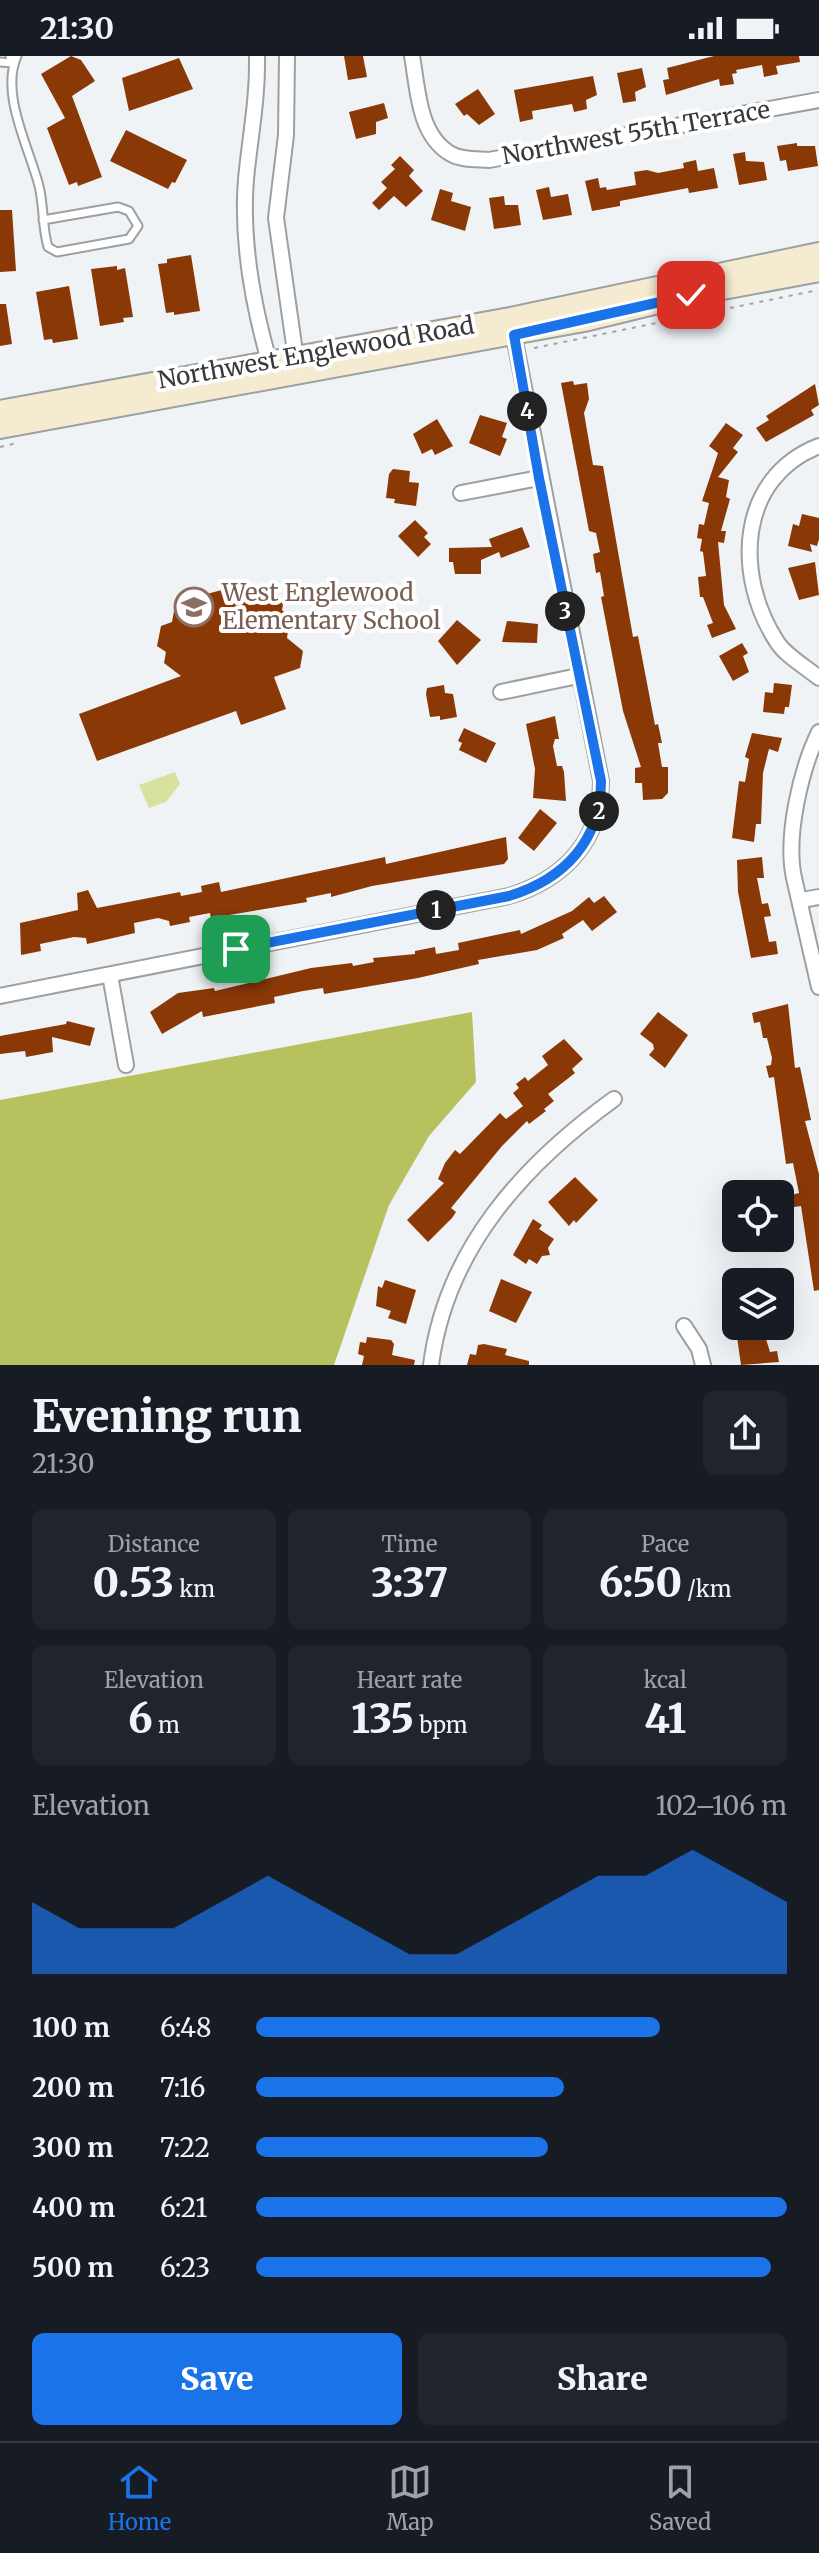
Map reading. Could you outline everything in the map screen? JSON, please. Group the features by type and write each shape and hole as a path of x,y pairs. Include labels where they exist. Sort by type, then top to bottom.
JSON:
{"main road":[{"name":"Northwest Englewood Road","path":"513,334 819,253"},
{"name":"Northwest Englewood Road","path":"0,411 513,334 819,271"},
{"name":"Northwest Englewood Road","path":"0,428 271,369"}],"street":[{"path":"257,56 258,90 245,217 271,369"},
{"path":"287,56 286,135 276,218 297,365"},
{"name":"Northwest 55th Terrace","path":"412,56 425,126 453,156 489,160 819,100"},
{"path":"0,996 509,896 551,879 583,847 601,805 601,781 513,334"},
{"path":"819,446 795,456 763,494 753,519 747,565 752,590 778,644 819,678"},
{"path":"461,493 539,478"},
{"path":"501,692 578,676"},
{"path":"819,732 804,767 796,807 793,876 802,900 819,987"},
{"path":"802,900 819,897"},
{"path":"110,975 126,1065"},
{"path":"431,1365 458,1271 491,1216 529,1168 614,1099"},
{"path":"684,1326 699,1349 703,1365"}],"lane":[{"path":"0,62 13,58 8,82 9,101 39,187 43,220 48,247 57,252 129,239 138,226 129,211 118,207 43,220"}],"path":[{"path":"513,334 549,348 819,289"}],"green space":[{"path":"175,772 180,784 166,802 149,808 139,785"},
{"path":"472,1012 476,1082 429,1136 389,1205 334,1365 0,1365 0,1100"}],"building":[{"path":"71,56 81,60 95,81 72,96 102,177 78,186 77,182 69,185 47,128 65,118 41,74"},
{"path":"344,56 363,56 367,77 348,80"},
{"path":"714,56 799,56 800,62 776,66 778,74 764,77 762,65 736,70 737,73 732,74 734,84 720,86 719,79 666,95 663,80 669,79 667,68"},
{"path":"179,58 193,89 129,111 122,78"},
{"path":"642,68 646,87 635,92 636,101 623,103 617,73"},
{"path":"593,76 597,95 586,100 587,109 574,112 572,104 532,111 533,119 520,122 514,90"},
{"path":"478,89 495,114 479,125 467,114 464,116 455,104"},
{"path":"384,103 388,118 376,122 376,134 356,139 349,112"},
{"path":"126,130 187,160 175,183 172,182 168,189 110,161"},
{"path":"797,143 797,146 815,146 818,166 788,171 786,160 780,161 777,146"},
{"path":"745,152 746,161 764,162 767,180 739,185 733,154"},
{"path":"400,156 414,170 409,176 423,191 406,207 394,196 379,210 372,203 387,188 381,182 395,169 391,165"},
{"path":"696,160 698,171 714,168 718,188 689,193 688,188 620,201 620,206 592,211 585,181 598,178 600,188 606,187 607,190 636,185 634,172 647,170 658,173 684,168 683,163"},
{"path":"549,187 551,197 568,194 572,215 543,220 536,190"},
{"path":"440,189 453,193 451,201 471,207 465,231 431,220"},
{"path":"504,196 505,205 518,205 521,225 494,229 489,198"},
{"path":"0,210 12,210 16,271 0,272"},
{"path":"191,255 200,311 174,315 174,312 166,313 158,264 167,263 167,259"},
{"path":"117,266 117,270 125,268 133,317 123,318 124,322 100,326 91,269"},
{"path":"69,286 78,339 53,343 52,339 44,340 36,292"},
{"path":"0,304 6,304 12,344 0,346"},
{"path":"573,381 574,385 587,383 589,399 584,413 593,465 603,466 633,637 638,636 655,725 658,724 662,767 668,767 668,793 662,799 643,800 642,783 635,783 635,768 641,767 623,711 601,597 604,596 600,572 596,573 593,554 600,552 596,533 589,531 561,383"},
{"path":"815,384 819,405 811,410 814,415 766,442 756,428 769,420 766,416"},
{"path":"480,415 507,423 502,437 507,439 500,456 469,443"},
{"path":"437,419 453,446 435,455 432,449 422,454 413,434"},
{"path":"726,423 743,435 733,448 738,452 718,477 729,480 726,497 730,499 721,531 726,531 724,543 718,542 724,605 736,629 712,638 707,625 713,623 703,597 700,597 698,577 706,576 703,552 700,551 702,539 697,538 699,524 704,525 709,503 702,501 718,453 709,446"},
{"path":"393,469 410,471 409,482 419,483 416,506 394,503 395,499 386,498 389,474"},
{"path":"802,514 819,518 819,539 817,546 810,544 812,552 788,546 793,524 799,526"},
{"path":"415,520 428,533 424,537 431,544 418,557 398,536"},
{"path":"522,527 530,547 501,558 499,552 481,560 481,574 455,574 453,562 449,562 449,548 492,547 489,539"},
{"path":"815,562 819,595 799,600 788,568"},
{"path":"248,583 257,590 268,586 284,599 282,610 290,617 287,638 303,651 300,668 274,677 286,709 241,725 236,711 97,761 79,714 181,676 164,663 166,652 157,646 161,626 172,622 174,611 203,595"},
{"path":"457,620 481,640 457,665 438,641"},
{"path":"507,621 538,624 537,643 502,642"},
{"path":"742,643 748,653 743,656 749,672 733,681 719,656"},
{"path":"774,683 792,685 789,707 785,707 784,714 763,712 765,692 773,693"},
{"path":"444,685 445,693 453,694 457,717 440,720 440,716 430,717 426,694 427,688"},
{"path":"555,716 559,739 555,739 553,746 557,766 562,766 564,772 566,801 533,798 535,769 526,724"},
{"path":"464,728 496,743 486,763 459,750 462,743 458,741"},
{"path":"752,733 782,738 778,752 769,749 763,773 761,824 756,824 754,842 732,838 739,781 745,782 749,759 745,757"},
{"path":"540,809 557,823 534,851 518,838"},
{"path":"506,837 508,859 504,864 372,886 331,897 331,893 306,898 307,902 211,918 210,913 189,917 190,922 170,926 169,921 158,918 134,923 135,933 87,944 86,938 74,937 40,944 41,951 21,955 20,923 78,910 77,893 88,890 97,908 180,892 181,896 202,892 201,886 219,882 221,892 385,857 386,864"},
{"path":"762,857 764,878 757,878 762,904 768,903 771,916 764,917 769,942 776,941 778,954 751,958 738,892 737,860"},
{"path":"604,896 617,912 592,931 583,920 562,934 564,938 537,950 478,960 479,964 418,978 324,994 323,988 303,991 274,997 275,1003 203,1017 202,1011 162,1034 150,1012 178,993 214,988 215,991 311,968 352,963 353,966 374,962 373,958 415,954 415,951 435,947 436,954 459,950 458,943 520,930 521,934 572,911 589,897 594,903"},
{"path":"788,1004 795,1068 800,1067 811,1120 805,1121 819,1174 819,1290 814,1291 801,1206 794,1207 794,1194 799,1193 793,1163 786,1164 774,1077 769,1078 766,1066 771,1065 772,1058 760,1022 754,1023 752,1013"},
{"path":"658,1012 688,1035 665,1068 649,1055 654,1049 653,1044 640,1034"},
{"path":"67,1021 95,1028 90,1046 52,1037 53,1052 26,1057 25,1051 0,1054 0,1036 66,1024"},
{"path":"564,1039 583,1059 572,1069 575,1073 548,1094 554,1101 544,1109 546,1111 529,1124 527,1121 502,1146 451,1208 456,1212 452,1218 428,1242 407,1220 444,1183 438,1179 445,1163 455,1150 460,1154 500,1113 506,1119 523,1106 513,1093 519,1088 516,1084 525,1077 528,1081 548,1065 542,1056"},
{"path":"575,1177 598,1200 576,1223 574,1220 569,1226 548,1202"},
{"path":"533,1219 542,1225 539,1229 554,1239 548,1248 550,1255 542,1256 537,1264 529,1259 526,1264 513,1255"},
{"path":"501,1279 532,1292 516,1323 489,1311"},
{"path":"385,1280 416,1290 406,1324 388,1318 391,1311 376,1306 378,1286 382,1288"},
{"path":"367,1337 391,1340 394,1344 392,1355 415,1360 414,1365 362,1365 364,1356 358,1354 360,1342 366,1343"},
{"path":"737,1340 766,1340 770,1352 777,1351 779,1362 741,1365"},
{"path":"478,1345 507,1349 505,1355 529,1361 529,1365 467,1365 470,1354 476,1355"}],"place":[{"name":"West Englewood Elementary School","path":"194,607"}],"route":[{"path":"236,949 509,896 551,879 583,847 595,826 601,805 601,781 539,478 514,335 691,295"}]}
